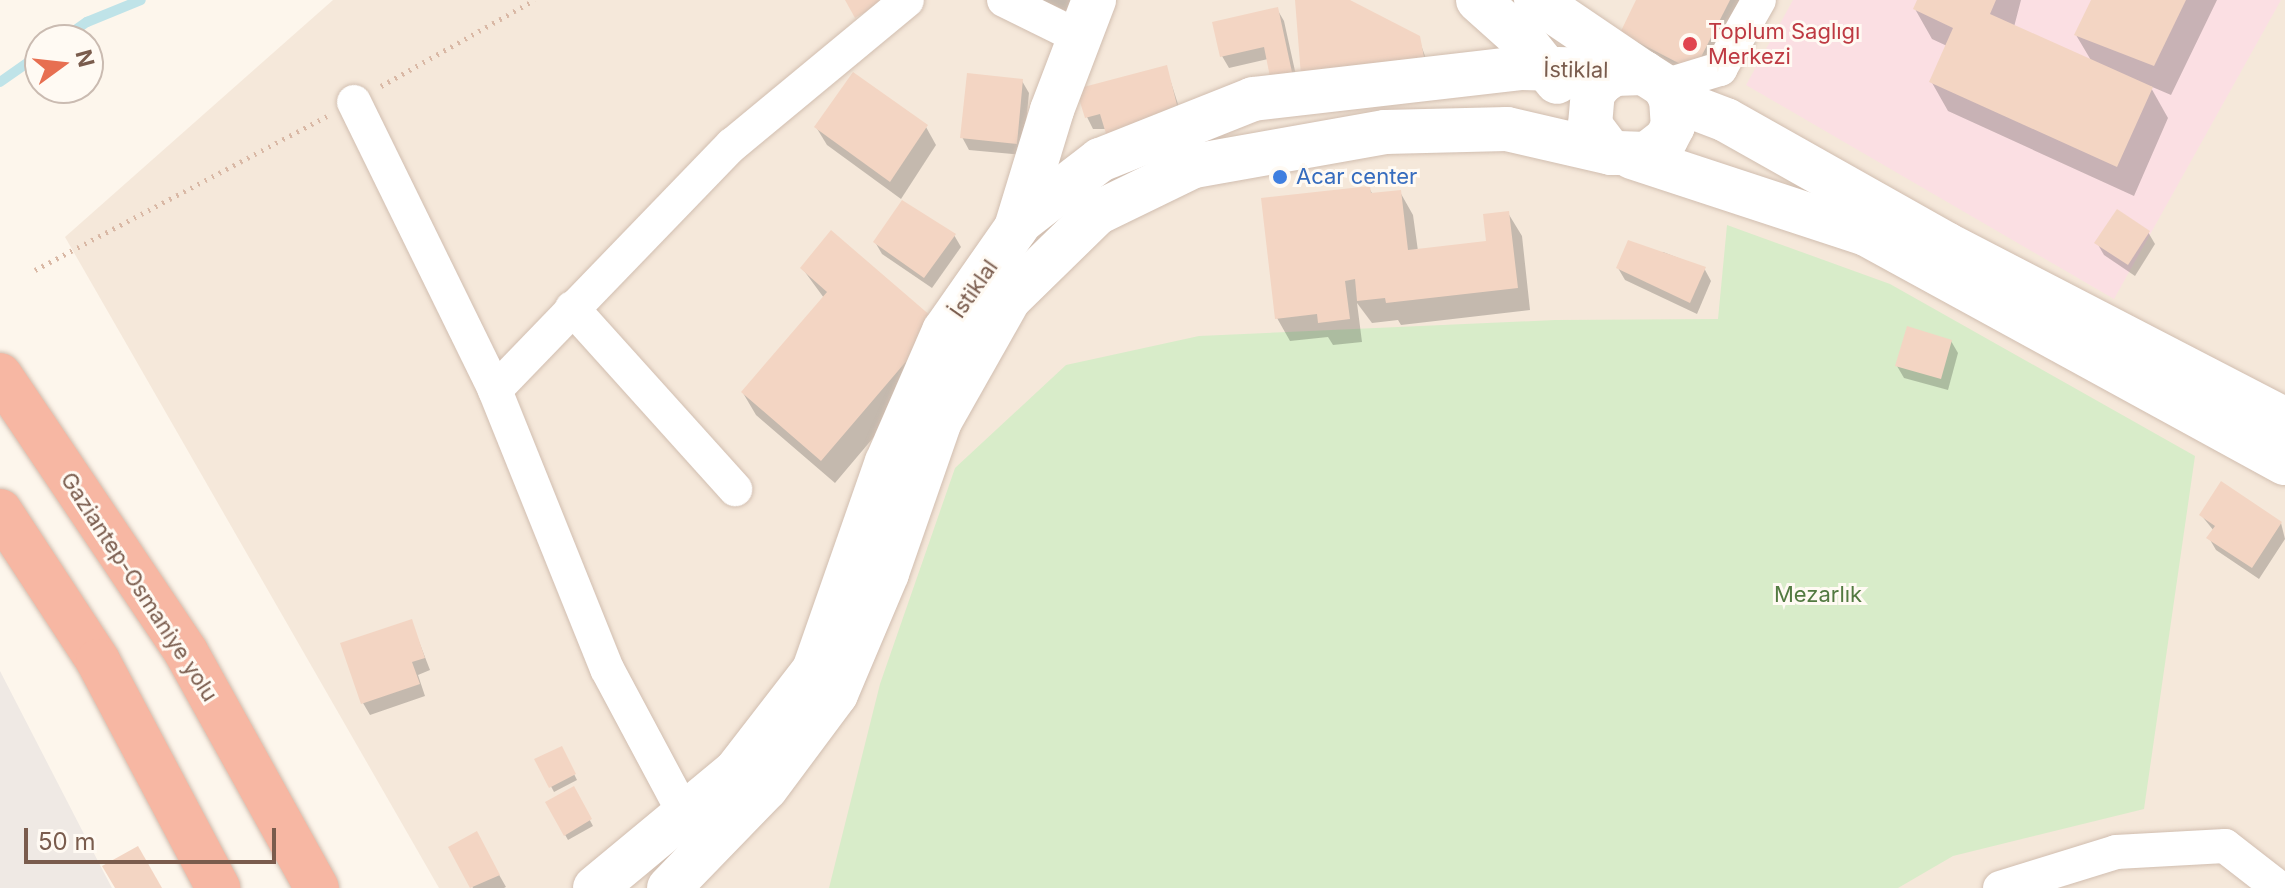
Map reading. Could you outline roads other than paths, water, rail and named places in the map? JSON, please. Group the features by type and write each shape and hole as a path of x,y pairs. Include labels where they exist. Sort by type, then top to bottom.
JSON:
{"highway":[{"name":"Gaziantep-Osmaniye yolu","path":"0,375 186,652 317,888"},
{"path":"0,511 98,661 218,888"}],"street":[{"path":"495,390 732,145 907,0"},
{"path":"1004,0 1088,19 1052,110 1016,228"},
{"path":"1478,0 1549,72 1611,145 1866,234 2285,463"},
{"path":"1536,0 1598,37 1652,82 1726,120 1946,244 2285,420"},
{"path":"1611,145 1593,93 1614,74 1652,82 1720,69 1759,0"},
{"name":"İstiklal","path":"595,888 736,771 814,670 887,462 944,331 1016,228 1100,160 1253,99 1437,75 1522,68 1652,82"},
{"path":"669,888 766,788 836,694 887,573 940,421 1009,299 1097,213 1194,166 1385,132 1507,129 1655,150 1673,126 1652,82"},
{"path":"354,102 495,390 607,669 684,813"},
{"path":"572,308 735,489"},
{"path":"2000,888 2116,852 2225,846 2279,888"}],"waterway":[{"path":"84,24 141,0"},
{"path":"0,82 24,65"}],"place":[{"name":"Toplum Saglıgı Merkezi","path":"1690,44"},
{"name":"Acar center","path":"1280,177"}],"park label":[{"name":"Mezarlık","path":"1818,595"}]}
